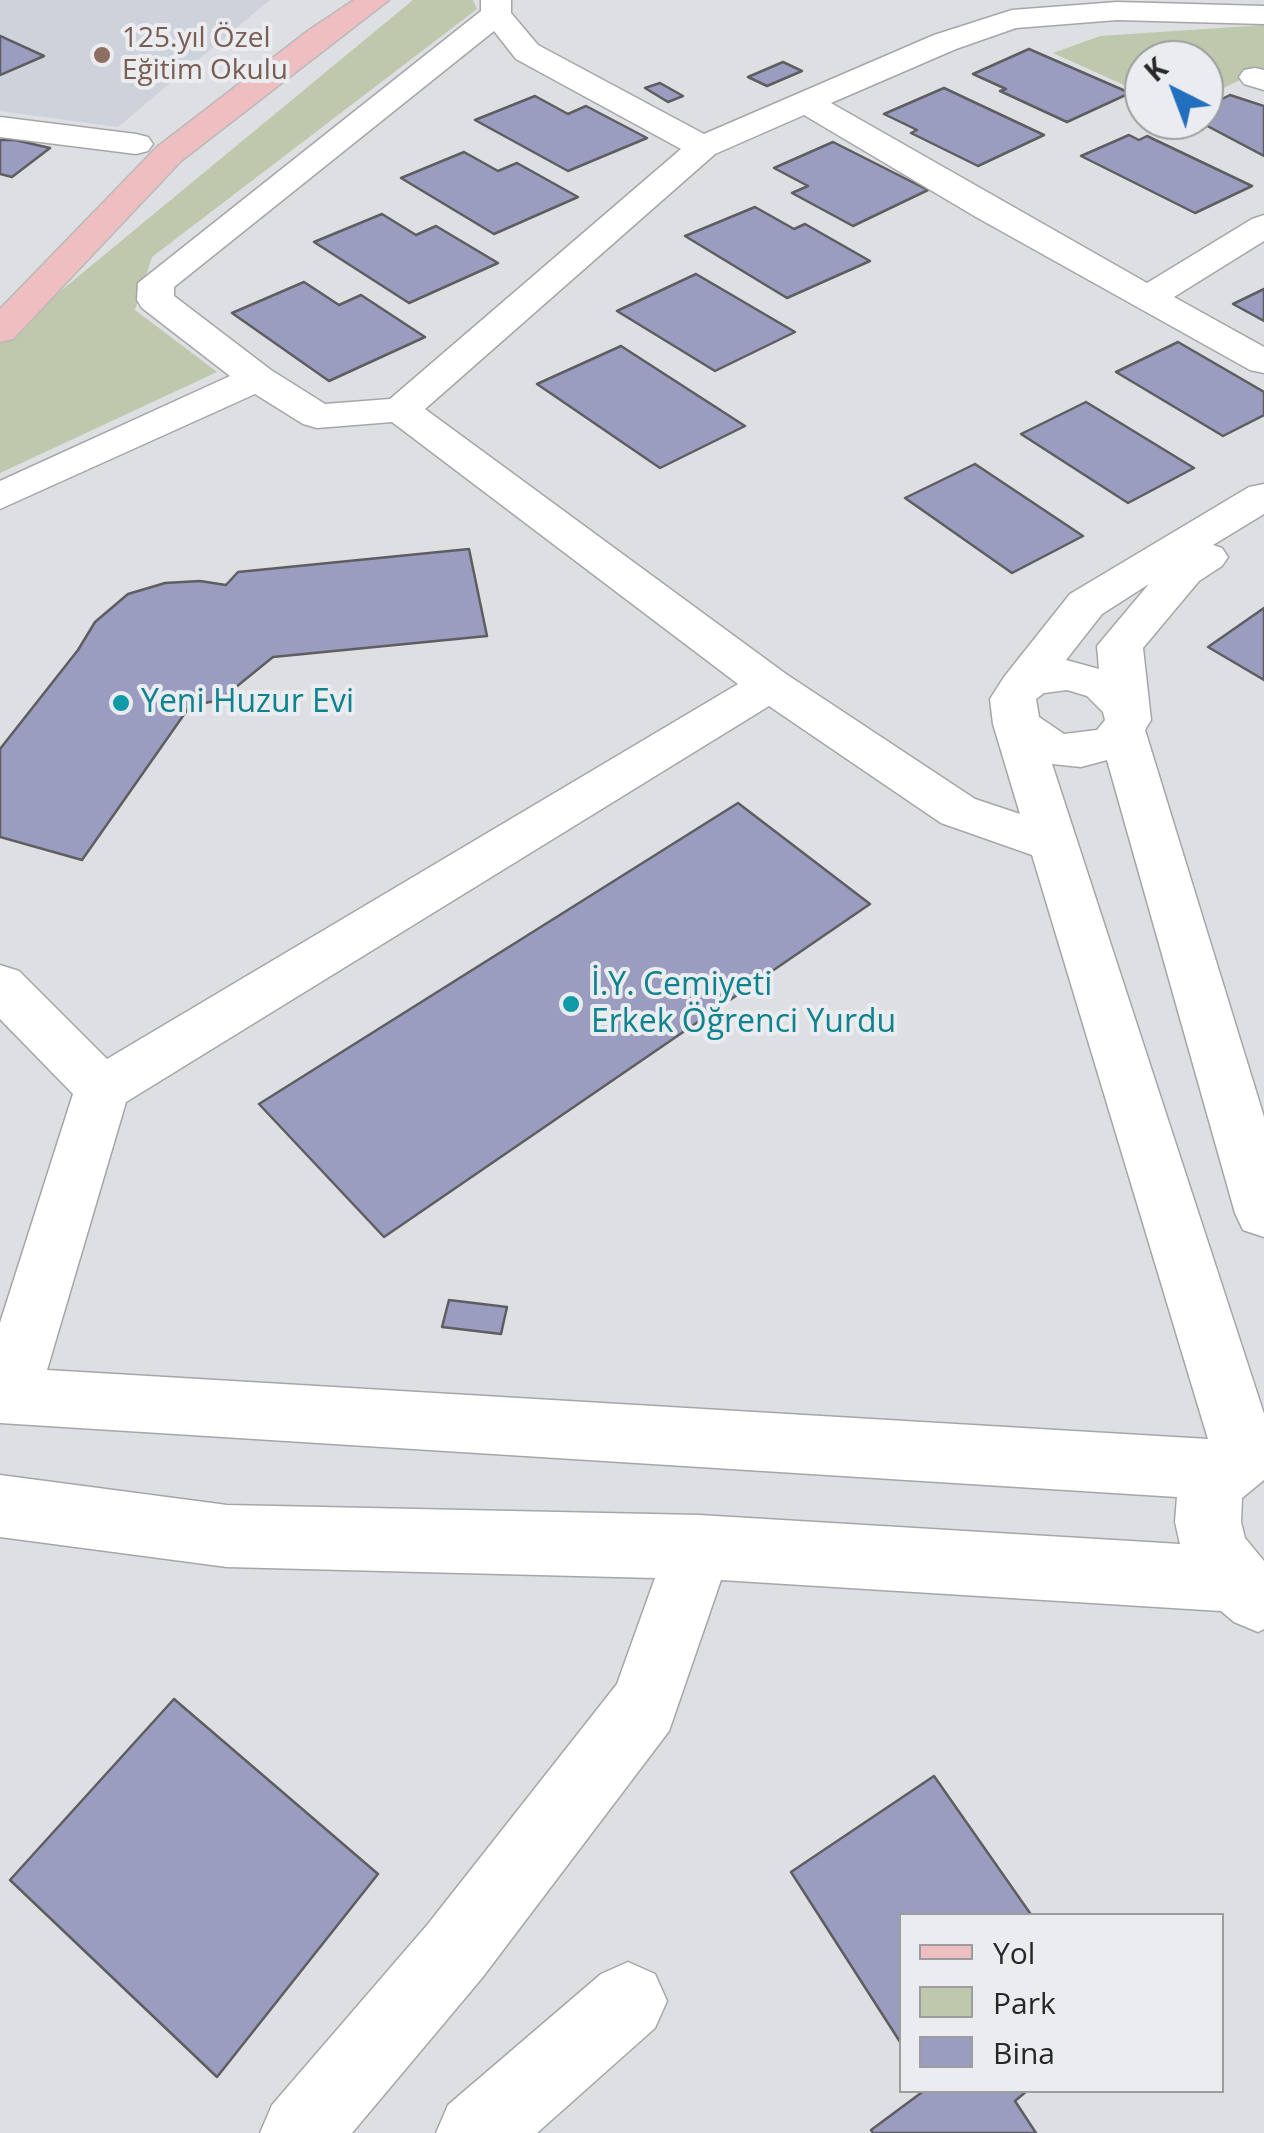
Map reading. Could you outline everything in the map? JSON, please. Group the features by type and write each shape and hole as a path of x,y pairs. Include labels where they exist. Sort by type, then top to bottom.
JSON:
{"main road":[{"path":"0,330 168,154 320,36 374,0"},
{"path":"110,170 136,144 300,12"}],"street":[{"path":"974,0 1012,19"},
{"path":"1254,0 1264,6"},
{"path":"703,146 528,52 496,7 156,283 155,300 258,378 317,416 402,410 703,146 945,42 1012,19 1116,11 1264,15"},
{"path":"804,101 988,210 1264,362"},
{"path":"0,128 136,144"},
{"path":"1149,297 1264,226"},
{"path":"0,497 258,378"},
{"path":"402,410 770,685 958,811 1054,844"},
{"path":"1018,706 1086,604 1264,496"},
{"path":"1018,706 1042,744 1062,750 1099,748 1114,742 1124,719 1120,646 1184,572 1264,519"},
{"path":"1244,1458 1054,844 1018,706 1032,680 1067,674 1102,685 1124,719 1239,1041 1264,1213"},
{"path":"770,685 102,1089 4,1396 1244,1458"},
{"path":"0,985 102,1089"},
{"path":"1244,1458 1210,1494 1208,1522 1215,1552 1255,1602"},
{"path":"0,1506 227,1536 700,1547 1255,1602"},
{"path":"300,2133 456,1950 644,1706 700,1547"},
{"path":"476,2133 628,2001"}],"shaded area":[{"name":"125.yıl Özel Eğitim Okulu","path":"0,0 270,0 118,127 0,111"}],"green space":[{"path":"413,0 473,0 477,9 152,257 135,310 217,372 0,473 0,341"},
{"path":"1264,25 1264,69 1224,88 1224,40 1124,40 1124,85 1053,53 1100,36"}],"building":[{"path":"0,36 44,56 0,75"},
{"path":"1029,49 1124,90 1124,96 1067,122 973,74"},
{"path":"783,62 802,71 767,86 748,77"},
{"path":"660,83 683,96 668,102 645,88"},
{"path":"944,88 1044,135 978,166 911,133 917,130 884,114"},
{"path":"1230,95 1264,106 1264,156 1224,135 1224,98"},
{"path":"535,96 568,114 586,106 647,138 568,171 475,120"},
{"path":"1124,137 1155,140 1252,186 1195,213 1081,156"},
{"path":"0,140 50,148 12,177 0,174"},
{"path":"833,142 928,190 853,226 792,193 808,186 774,168"},
{"path":"464,152 498,171 517,163 578,197 494,234 401,178"},
{"path":"755,207 794,229 805,224 870,261 787,298 685,236"},
{"path":"382,214 416,235 436,226 498,263 409,303 314,242"},
{"path":"696,274 795,332 715,371 617,311"},
{"path":"304,282 339,305 361,295 425,337 329,381 232,313"},
{"path":"1264,289 1264,321 1233,304"},
{"path":"1178,342 1264,392 1264,415 1223,436 1116,372"},
{"path":"621,346 745,426 660,468 537,384"},
{"path":"1086,402 1194,468 1128,503 1021,434"},
{"path":"975,464 1083,536 1012,573 905,498"},
{"name":"Yeni Huzur Evi","path":"469,549 487,636 273,657 220,700 190,706 82,860 0,837 0,749 78,650 95,622 128,594 165,583 200,581 226,585 238,572"},
{"path":"1264,608 1264,680 1208,647"},
{"name":"İ.Y. Cemiyeti Erkek Öğrenci Yurdu","path":"738,803 870,904 384,1237 259,1104"},
{"path":"449,1300 507,1307 501,1334 442,1327"},
{"path":"174,1699 378,1874 217,2077 10,1880"},
{"path":"934,1776 1030,1913 899,1913 899,2040 791,1872"},
{"path":"921,2093 1024,2093 1015,2101 1036,2133 873,2133 871,2130"}],"place":[{"name":"125.yıl Özel Eğitim Okulu","path":"102,55"},
{"name":"Yeni Huzur Evi","path":"121,703"},
{"name":"İ.Y. Cemiyeti Erkek Öğrenci Yurdu","path":"571,1004"}]}
